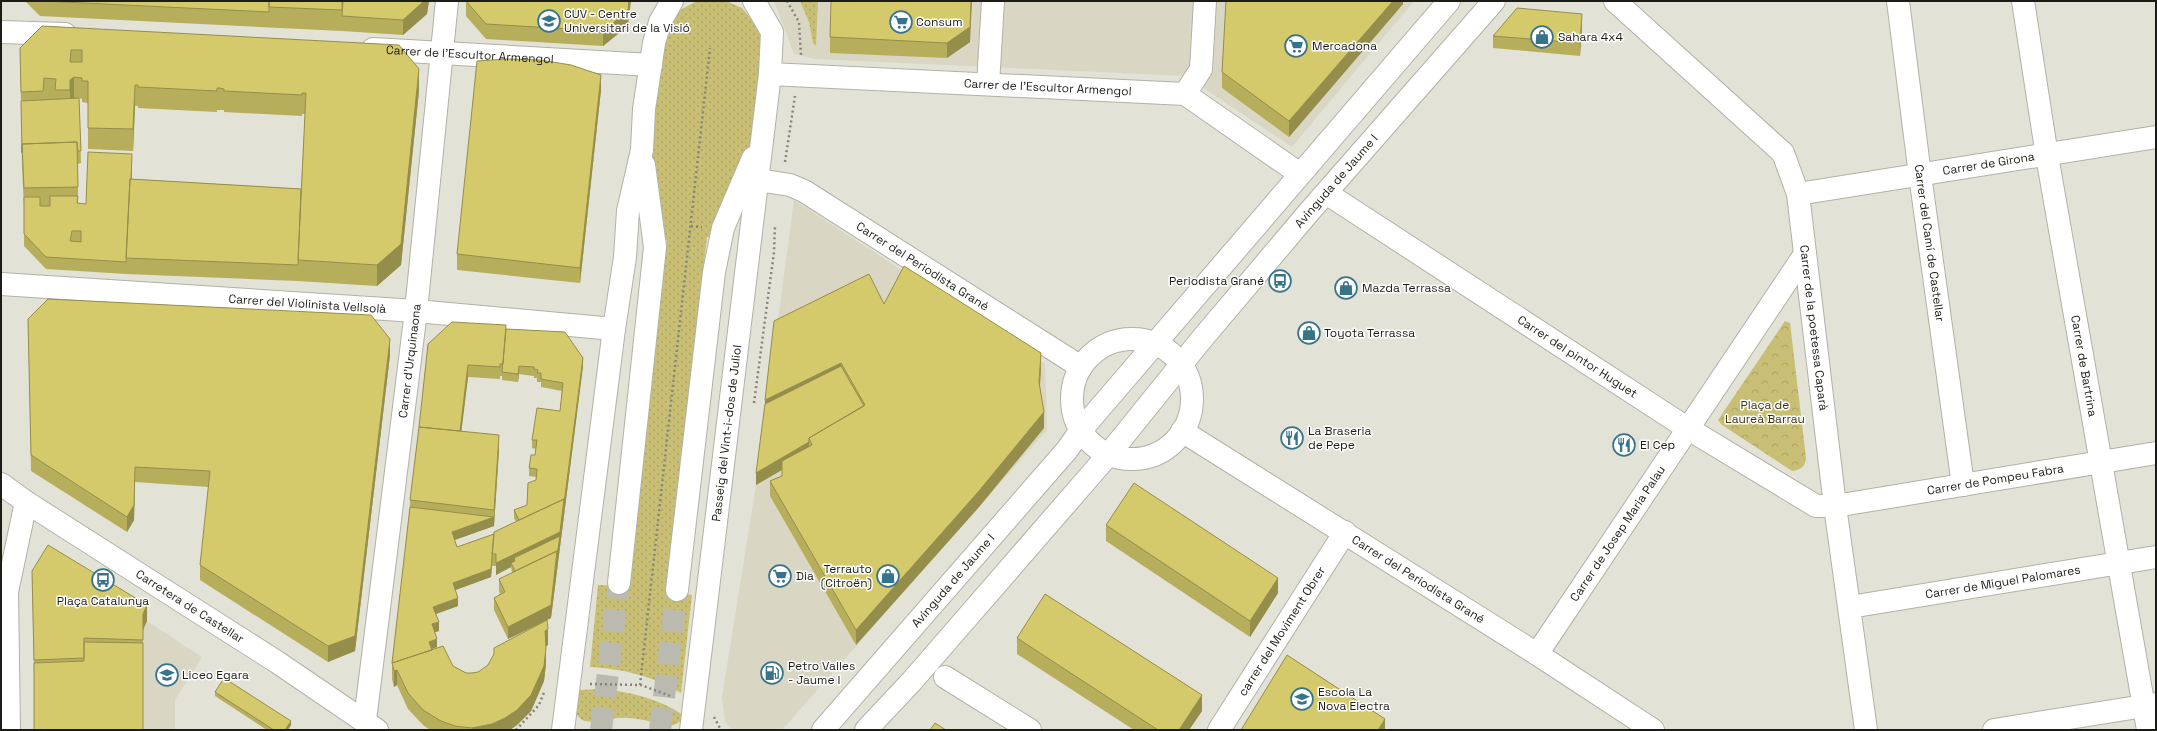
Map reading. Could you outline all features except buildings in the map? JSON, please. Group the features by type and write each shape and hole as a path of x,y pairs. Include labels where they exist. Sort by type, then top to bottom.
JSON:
{"street":[{"name":"Carrer d'Urquinaona","path":"371,725 416,311 446,1"},
{"path":"988,84 993,1"},
{"path":"1205,1 1201,69 1185,94 1300,174"},
{"name":"Avinguda de Jaume I","path":"823,730 1067,450 1081,430 1157,344 1300,174 1449,1"},
{"name":"Avinguda de Jaume I","path":"866,730 912,681 1109,454 1181,364 1326,193 1494,1"},
{"name":"Carrer de la poetessa Caparà","path":"1616,1 1783,153 1798,194 1835,506 1866,730"},
{"name":"Carrer del Camí de Castellar","path":"1898,1 1920,175 1963,485"},
{"name":"Carrer de Bartrina","path":"2023,1 2047,156 2119,563 2150,705 2148,730"},
{"path":"562,730 614,329 625,257 628,211 642,150 644,109 660,22 673,2"},
{"name":"Passeig del Vint-i-dos de Juliol","path":"691,730 770,74 772,32 752,2"},
{"path":"1,32 89,36"},
{"name":"Carrer de l'Escultor Armengol","path":"349,48 651,65"},
{"name":"Carrer de l'Escultor Armengol","path":"770,74 1185,94"},
{"name":"Passeig del Vint-i-dos de Juliol","path":"677,590 714,272 723,228 762,137"},
{"name":"Carrer de Girona","path":"1798,194 2047,156 2156,137"},
{"path":"619,583 655,247 642,150"},
{"name":"Carrer del Periodista Grané","path":"758,180 790,185 804,191 1081,367"},
{"name":"Carrer del pintor Huguet","path":"1326,193 1687,428 1816,506 1835,506"},
{"name":"Carrer de Josep Maria Palau","path":"1537,654 1805,254"},
{"name":"Carrer del Violinista Vellsolà","path":"1,284 416,311 614,329"},
{"path":"1123,339 1140,339 1157,344 1175,357 1181,364 1188,377 1192,397 1189,418 1182,431 1172,444 1152,455 1142,458 1125,459 1109,454 1090,441 1081,430 1075,418 1072,392 1075,379 1081,367 1092,354 1123,339"},
{"name":"Carrer del Periodista Grané","path":"1182,431 1345,532 1537,654 1653,730"},
{"name":"Carrer de Pompeu Fabra","path":"1835,506 2156,454"},
{"name":"Carretera de Castellar","path":"1,484 26,502 277,662 371,725"},
{"path":"9,730 4,587 26,502"},
{"name":"carrer del Moviment Obrer","path":"1219,730 1345,532"},
{"name":"Carrer de Miguel Palomares","path":"1850,607 2156,557"},
{"path":"945,677 1030,730"},
{"path":"879,730 912,681"},
{"path":"695,704 699,730"},
{"path":"1994,730 2150,705"}],"path":[{"path":"640,685 710,48"},
{"path":"583,684 641,685 695,704"},
{"path":"516,730 539,705 546,688"}],"shaded area":[{"path":"774,1 1414,1 1292,147 1185,76 815,59 794,54"},
{"path":"794,200 1045,364 1047,430 782,730 733,730 725,722 722,697 756,485"},
{"name":"Liceo Egara","path":"147,621 202,657 175,700 175,730 143,730 143,630"}],"green space":[{"path":"697,1 726,1 742,8 757,26 761,35 762,49 755,121 749,148 715,238 707,237 667,592 692,595 681,693 659,682 637,674 590,667 598,585 627,586 667,240 662,239 654,187 652,156 654,117 665,36 671,20 682,9"},
{"path":"800,1 818,1 816,46 813,43 809,22"},
{"name":"Plaça de Laureà Barrau","path":"1785,321 1790,323 1806,458 1805,464 1802,468 1792,471 1722,425 1718,420"},
{"path":"601,689 633,694 654,700 683,715 678,723 669,726 629,718 584,721 576,713 578,690"}],"tunnel":[{"path":"601,730 619,583"},
{"path":"660,730 677,590"}],"place":[{"name":"CUV - Centre Universitari de la Visió","path":"549,21"},
{"name":"Consum","path":"901,22"},
{"name":"Sahara 4x4","path":"1542,37"},
{"name":"Mercadona","path":"1296,46"},
{"name":"Periodista Grané","path":"1280,281"},
{"name":"Mazda Terrassa","path":"1346,288"},
{"name":"Toyota Terrassa","path":"1309,333"},
{"name":"La Braseria de Pepe","path":"1292,438"},
{"name":"El Cep","path":"1624,445"},
{"name":"Dia","path":"780,576"},
{"name":"Terrauto (Citroën)","path":"888,576"},
{"name":"Plaça Catalunya","path":"103,580"},
{"name":"Petro Valles - Jaume I","path":"772,673"},
{"name":"Liceo Egara","path":"167,675"},
{"name":"Escola La Nova Electra","path":"1302,699"}]}
